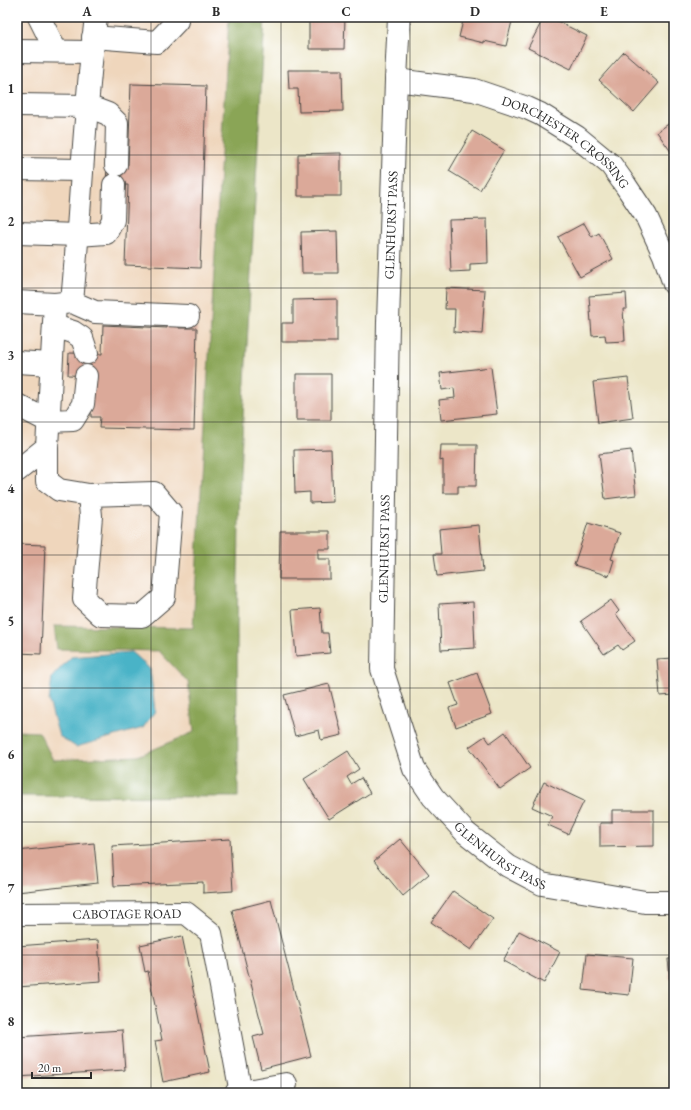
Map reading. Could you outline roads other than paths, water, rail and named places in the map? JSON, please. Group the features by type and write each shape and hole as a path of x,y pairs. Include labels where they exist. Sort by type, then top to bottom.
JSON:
{"street":[{"path":"39,17 56,51"},
{"path":"17,50 56,51 94,35 157,42 177,21 177,17"},
{"name":"GLENHURST PASS","path":"399,17 388,322 382,669 414,769 433,797 466,833 508,866 542,884 645,902 674,902"},
{"path":"89,495 91,516 84,600 101,615 142,616 164,597 171,513 154,493 89,495 59,490 47,482 48,421 54,326 63,303 78,235 87,106 94,35"},
{"name":"DORCHESTER CROSSING","path":"396,80 474,90 527,108 540,114 577,137 611,165 646,216 664,255 674,284"},
{"path":"17,105 87,106 108,114 117,123 113,220 106,233 78,235 17,233"},
{"path":"17,169 82,170"},
{"path":"17,302 63,303 95,312 188,316"},
{"path":"54,326 73,332 82,338 87,353"},
{"path":"17,362 51,364"},
{"path":"17,405 48,421 73,420 83,404 86,376"},
{"path":"17,471 47,447"},
{"name":"CABOTAGE ROAD","path":"17,914 186,913 211,933 241,1093"},
{"path":"236,1093 286,1084"}],"water":[{"path":"131,652 150,669 155,711 143,728 76,747 59,736 49,701 52,677 71,657"}]}
